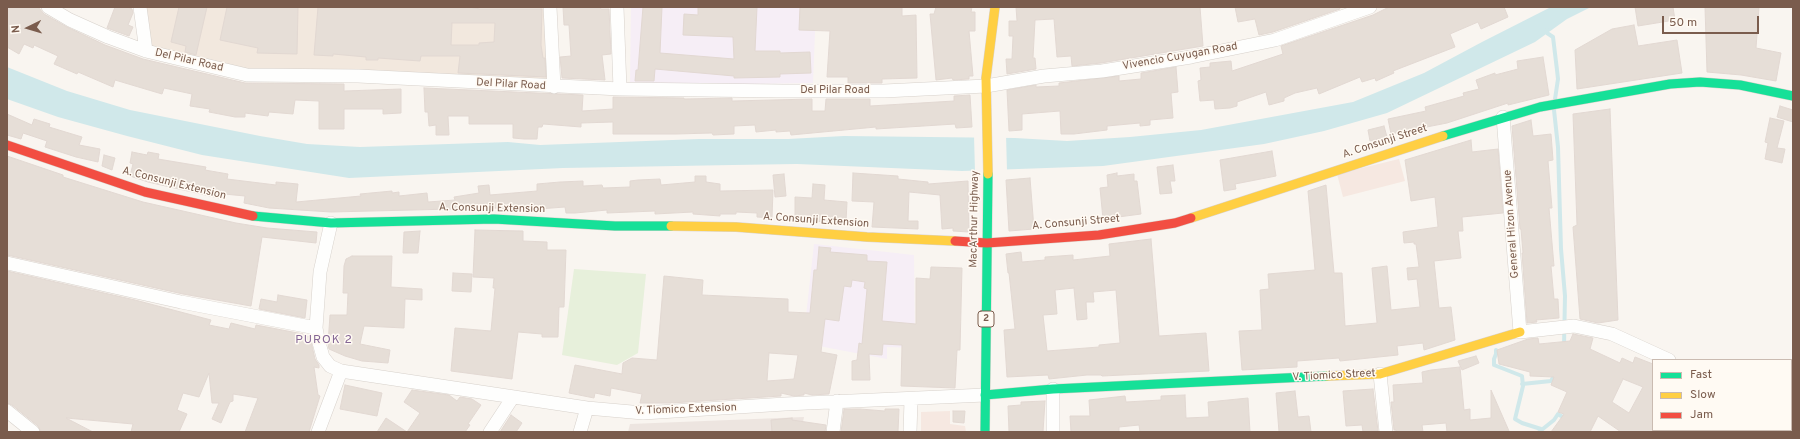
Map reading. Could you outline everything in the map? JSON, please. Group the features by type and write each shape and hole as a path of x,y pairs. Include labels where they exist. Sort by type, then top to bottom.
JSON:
{"main road":[{"name":"MacArthur Highway","path":"985,432 988,179 986,86 995,7"},
{"name":"A. Consunji Street","path":"987,243 1099,235 1175,223 1503,117 1552,105 1662,86 1700,82 1740,85 1793,96"},
{"name":"A. Consunji Extension","path":"7,145 145,192 268,218 331,223 494,220 615,226 736,227 867,237 987,243"},
{"name":"V. Tiomico Street","path":"985,395 1053,389 1380,374 1520,332"}],"street":[{"name":"Del Pilar Road","path":"48,7 70,20 101,34 146,51 247,75 358,76 554,87 620,89 876,91 986,86"},
{"path":"140,7 146,51"},
{"path":"550,7 554,87"},
{"path":"617,7 620,89"},
{"name":"Vivencio Cuyugan Road","path":"986,86 1044,76 1102,71 1191,57 1275,40 1370,7"},
{"name":"General Hizon Avenue","path":"1503,117 1520,332"},
{"path":"318,432 342,371 330,366 323,357 316,328 320,272 331,223"},
{"path":"7,263 181,302 316,328"},
{"name":"V. Tiomico Street","path":"1520,332 1563,326 1612,334 1667,359"},
{"name":"V. Tiomico Extension","path":"342,371 587,408 643,413 837,401 910,400 985,395"},
{"path":"1380,374 1386,432"},
{"path":"1053,389 1053,432"},
{"path":"490,432 513,397"},
{"path":"910,400 910,432"},
{"path":"833,432 837,401"},
{"path":"580,432 587,408"},
{"path":"7,411 33,432"}],"shaded area":[{"path":"144,7 546,7 548,86 252,70 151,49"},
{"path":"631,7 816,7 813,83 630,86"},
{"path":"1399,159 1405,181 1343,197 1337,174"},
{"path":"814,244 914,255 915,348 887,347 887,359 803,343"},
{"path":"950,411 950,424 965,426 966,432 921,432 921,412"},
{"path":"804,417 801,432 628,432 630,424"}],"green space":[{"path":"574,269 646,274 638,353 617,365 562,355"}],"water":[{"path":"1551,7 1591,7 1567,19 1535,42 1387,113 1324,131 1264,144 1103,166 962,171 797,164 733,165 563,168 349,178 202,155 58,117 7,99 7,67 67,91 130,110 307,144 360,147 508,142 540,145 699,139 788,139 844,136 1015,138 1067,141 1201,130 1353,102 1424,73"}],"pier":[{"path":"974,135 1006,135 1007,171 975,172"}],"building":[{"path":"7,7 38,7 44,14 67,27 105,45 143,59 245,83 344,84 344,91 401,89 401,113 383,114 383,109 344,109 344,129 319,129 319,101 295,100 293,114 269,112 268,116 245,113 245,117 235,117 209,112 210,109 190,106 192,94 164,88 162,94 115,80 113,87 78,72 77,74 54,64 58,56 34,45 33,48 24,44 19,54 7,47"},
{"path":"115,7 128,7 132,9 133,13 128,25 133,27 129,36 107,28"},
{"path":"179,7 207,7 196,55 185,52 186,46 171,42"},
{"path":"227,7 298,7 297,54 257,53 258,48 220,40"},
{"path":"318,7 469,7 480,9 542,9 541,45 543,58 545,58 546,77 458,73 460,56 421,56 420,61 378,58 378,60 366,60 366,57 333,54 333,56 314,55","holes":["452,23 495,23 494,42 479,43 479,45 451,45"]},
{"path":"563,7 600,7 601,9 609,9 611,54 602,55 605,80 562,78 560,57 571,56 569,25 564,25"},
{"path":"643,7 662,7 660,53 734,59 733,37 683,35 684,14 698,15 698,7 757,7 755,51 780,51 780,53 810,52 811,73 780,74 780,77 734,78 734,76 655,69 654,81 635,81 636,70 638,70"},
{"path":"800,7 902,7 902,16 916,15 917,78 882,79 882,83 848,83 848,77 827,77 830,31 799,30"},
{"path":"936,7 972,7 971,12 975,12 975,31 969,31 973,76 969,76 969,79 953,80 952,78 936,80 930,14 934,14"},
{"path":"1016,7 1200,7 1203,46 1101,63 1072,66 1071,56 1057,57 1054,19 1035,20 1033,58 1035,58 1036,69 1007,74 1006,59 1012,59 1013,36 1009,36 1009,21 1017,21"},
{"path":"1235,7 1339,7 1340,9 1273,32 1259,35 1255,19 1238,22"},
{"path":"1389,7 1504,7 1508,17 1481,29 1478,22 1450,34 1455,47 1393,71 1394,73 1376,81 1375,78 1362,82 1360,77 1319,94 1317,88 1295,93 1284,98 1284,101 1269,105 1266,92 1237,102 1237,106 1230,108 1215,109 1214,100 1200,101 1198,81 1201,80 1200,68 1210,67 1210,63 1231,61 1232,71 1283,54 1281,46 1373,15"},
{"path":"1635,7 1673,7 1675,20 1638,26"},
{"path":"1705,7 1759,7 1756,48 1781,53 1776,81 1741,75 1707,72"},
{"path":"1634,25 1638,46 1677,40 1682,73 1577,89 1575,50 1612,29"},
{"path":"1543,57 1549,95 1508,105 1508,103 1447,123 1391,134 1388,119 1426,111 1425,107 1464,96 1463,93 1479,89 1476,80 1495,73 1495,75 1518,69 1517,61"},
{"path":"1176,67 1178,92 1171,93 1173,118 1150,120 1150,125 1140,126 1140,123 1107,126 1107,130 1061,134 1060,111 1022,114 1022,130 1009,131 1007,90 1036,85 1036,87 1059,86 1059,83 1119,76 1119,81 1141,79 1141,73"},
{"path":"424,88 583,95 582,111 613,109 613,97 684,99 732,98 732,101 812,99 812,111 825,111 826,99 870,99 870,106 954,101 954,96 970,95 972,127 956,128 955,124 876,129 876,127 791,135 790,131 776,132 776,130 756,132 755,125 734,126 734,134 613,134 613,122 581,123 581,127 543,124 542,127 538,127 537,139 524,139 513,138 513,124 469,124 469,116 448,116 449,135 436,135 436,125 429,126 428,112 425,112"},
{"path":"1780,106 1793,110 1793,122 1777,117"},
{"path":"1610,109 1618,320 1598,323 1580,319 1573,227 1577,225 1573,114"},
{"path":"7,114 32,125 34,119 50,124 49,127 82,137 79,145 100,149 98,162 45,147 47,141 23,133 21,139 7,135"},
{"path":"1770,118 1784,121 1777,148 1785,149 1782,163 1765,159 1768,143 1765,142"},
{"path":"1531,120 1533,136 1551,134 1553,160 1548,161 1552,208 1549,208 1554,266 1551,266 1554,299 1558,299 1559,318 1536,320 1537,322 1527,323 1523,253 1512,126"},
{"path":"1384,126 1387,137 1370,141 1368,130"},
{"path":"1471,140 1472,152 1498,149 1503,213 1462,217 1463,231 1458,231 1461,258 1434,261 1439,308 1451,307 1455,340 1424,350 1423,343 1397,346 1398,355 1340,361 1339,358 1297,361 1297,367 1242,370 1239,331 1262,330 1260,290 1269,289 1268,274 1315,270 1308,191 1326,185 1334,273 1342,273 1345,326 1377,323 1372,268 1387,266 1391,310 1420,307 1417,279 1408,280 1407,268 1419,267 1416,244 1414,244 1414,242 1404,243 1403,232 1438,227 1435,197 1411,201 1405,160"},
{"path":"1272,151 1276,176 1235,184 1236,189 1224,191 1220,160"},
{"path":"132,152 147,155 148,152 159,154 158,159 206,167 205,170 228,174 227,179 276,185 276,182 298,184 296,202 361,196 360,194 392,191 392,193 399,192 399,196 427,193 428,202 455,200 454,197 479,193 478,186 489,185 490,195 537,191 537,184 583,181 583,186 602,185 603,188 630,187 630,181 660,179 661,185 695,182 695,176 706,176 706,182 720,184 720,191 773,190 772,218 757,217 757,213 736,212 736,214 720,214 720,216 693,214 693,212 655,214 655,211 607,213 607,210 566,213 565,207 525,210 494,208 331,212 269,208 244,203 245,196 224,194 223,199 148,182 130,176 133,164 130,163"},
{"path":"104,155 115,158 112,170 102,166"},
{"path":"7,156 63,175 63,177 143,202 236,223 267,228 317,232 316,243 262,237 251,306 183,294 7,255"},
{"path":"1173,165 1175,181 1170,181 1172,193 1160,194 1157,167"},
{"path":"853,173 898,176 898,179 928,182 928,184 968,181 969,232 953,231 953,228 942,229 940,195 909,192 908,221 918,221 918,229 872,227 874,202 852,201"},
{"path":"1117,173 1117,176 1134,174 1134,181 1137,181 1141,214 1103,219 1100,188 1108,187 1107,175"},
{"path":"784,174 786,196 775,197 773,175"},
{"path":"1030,178 1034,229 1009,231 1006,180"},
{"path":"813,184 825,185 824,200 847,202 846,222 795,221 795,197 812,198"},
{"path":"475,230 523,231 523,241 547,242 547,250 566,250 564,307 559,307 558,337 542,337 542,334 518,332 512,379 451,371 455,328 491,331 495,288 493,288 494,278 473,277"},
{"path":"420,231 418,253 403,253 404,232"},
{"path":"1151,239 1159,336 1206,333 1209,371 1102,376 1087,375 1049,379 1048,375 1007,377 1004,330 1015,329 1006,254 1021,252 1022,262 1045,260 1045,257 1073,255 1073,260 1110,256 1109,244","holes":["1074,288 1077,320 1087,319 1086,302 1094,302 1093,292 1116,290 1120,343 1099,345 1099,347 1047,351 1043,315 1057,314 1055,290"]},
{"path":"819,247 831,248 830,252 867,255 867,261 887,262 882,321 916,324 916,278 930,279 931,267 962,268 960,350 957,350 955,388 901,386 902,345 883,344 882,355 869,354 870,380 852,380 852,361 857,360 859,343 862,344 867,289 864,288 865,282 852,280 851,287 844,286 839,321 825,319 821,352 837,355 829,394 812,395 804,393 804,395 794,396 781,393 781,396 671,403 640,403 642,394 611,388 610,396 595,393 594,398 569,393 575,365 622,374 623,363 632,358 657,360 664,276 703,280 702,295 788,299 788,312 810,313 814,270 817,270","holes":["769,353 798,355 794,379 767,381"]},
{"path":"352,256 392,256 391,287 422,289 422,300 405,299 404,328 364,326 360,344 390,350 388,363 362,361 329,349 330,315 347,315 348,293 343,293 344,266 346,259"},
{"path":"7,271 135,300 211,320 209,325 229,329 231,323 255,329 256,325 303,334 310,337 315,359 319,365 319,368 314,367 318,395 320,396 309,432 245,432 258,398 233,394 233,401 230,402 221,423 212,419 219,403 212,403 209,373 199,397 183,393 177,410 187,414 179,432 131,432 133,424 66,418 93,432 41,432 38,426 12,405 7,403"},
{"path":"453,273 472,274 471,292 452,291"},
{"path":"278,295 307,300 305,318 259,309 261,299 277,302"},
{"path":"1573,334 1593,338 1590,349 1620,363 1622,358 1633,363 1635,357 1652,364 1653,432 1621,432 1598,416 1590,432 1551,432 1564,414 1558,412 1567,392 1551,385 1554,377 1530,376 1530,372 1499,364 1497,350 1528,339 1538,338 1539,344 1570,341","holes":["1623,379 1643,387 1629,413 1612,402"]},
{"path":"1476,356 1479,363 1462,370 1458,361"},
{"path":"1460,367 1464,410 1470,409 1470,420 1491,418 1491,390 1509,431 1447,432 1446,423 1422,425 1423,432 1396,432 1396,430 1394,430 1391,402 1394,402 1393,385 1423,383 1422,372"},
{"path":"345,385 382,393 377,416 340,409"},
{"path":"1373,389 1378,431 1363,432 1362,425 1346,426 1343,391"},
{"path":"412,390 449,395 457,401 460,397 472,399 481,405 468,424 470,425 465,432 407,432 420,413 404,402"},
{"path":"1295,391 1298,417 1309,416 1311,432 1279,432 1276,393"},
{"path":"1185,395 1186,418 1209,417 1208,402 1248,398 1250,432 1140,432 1139,425 1119,427 1119,432 1071,432 1070,416 1090,416 1089,400 1125,396 1126,402 1161,400 1161,396"},
{"path":"1045,401 1043,432 1009,432 1008,406 1021,405 1021,402"},
{"path":"844,409 885,411 885,409 899,409 898,432 841,432"},
{"path":"953,411 965,411 964,423 953,422"},
{"path":"511,415 522,423 516,432 500,432"},
{"path":"386,418 407,432 377,432"},
{"path":"792,418 792,420 826,425 825,432 772,432 771,420"}],"waterway":[{"path":"1547,29 1547,33 1553,37 1557,70 1558,79 1555,99"},
{"path":"1554,110 1558,147 1561,249 1565,296 1564,346"},
{"path":"1496,350 1494,365 1522,376 1523,386 1515,419 1522,423 1541,429"},
{"path":"1522,384 1551,381 1555,374"},
{"path":"1539,432 1554,420 1558,414 1566,419"}],"traffic: fast":[{"path":"1443,136 1540,107 1670,84 1700,82 1740,85 1793,96"},
{"path":"985,432 988,174"},
{"path":"253,216 331,223 494,219 615,226 671,226"},
{"path":"985,395 1053,389 1327,376"}],"traffic: slow":[{"path":"988,174 986,78 995,7"},
{"path":"1191,218 1443,136"},
{"path":"671,226 736,227 867,237 955,241"},
{"path":"1327,376 1380,374 1520,332"}],"traffic: jam":[{"path":"7,145 145,192 253,216"},
{"path":"955,241 987,243 1099,235 1175,223 1191,218"}],"district":[{"name":"PUROK 2","path":"324,341"}]}
